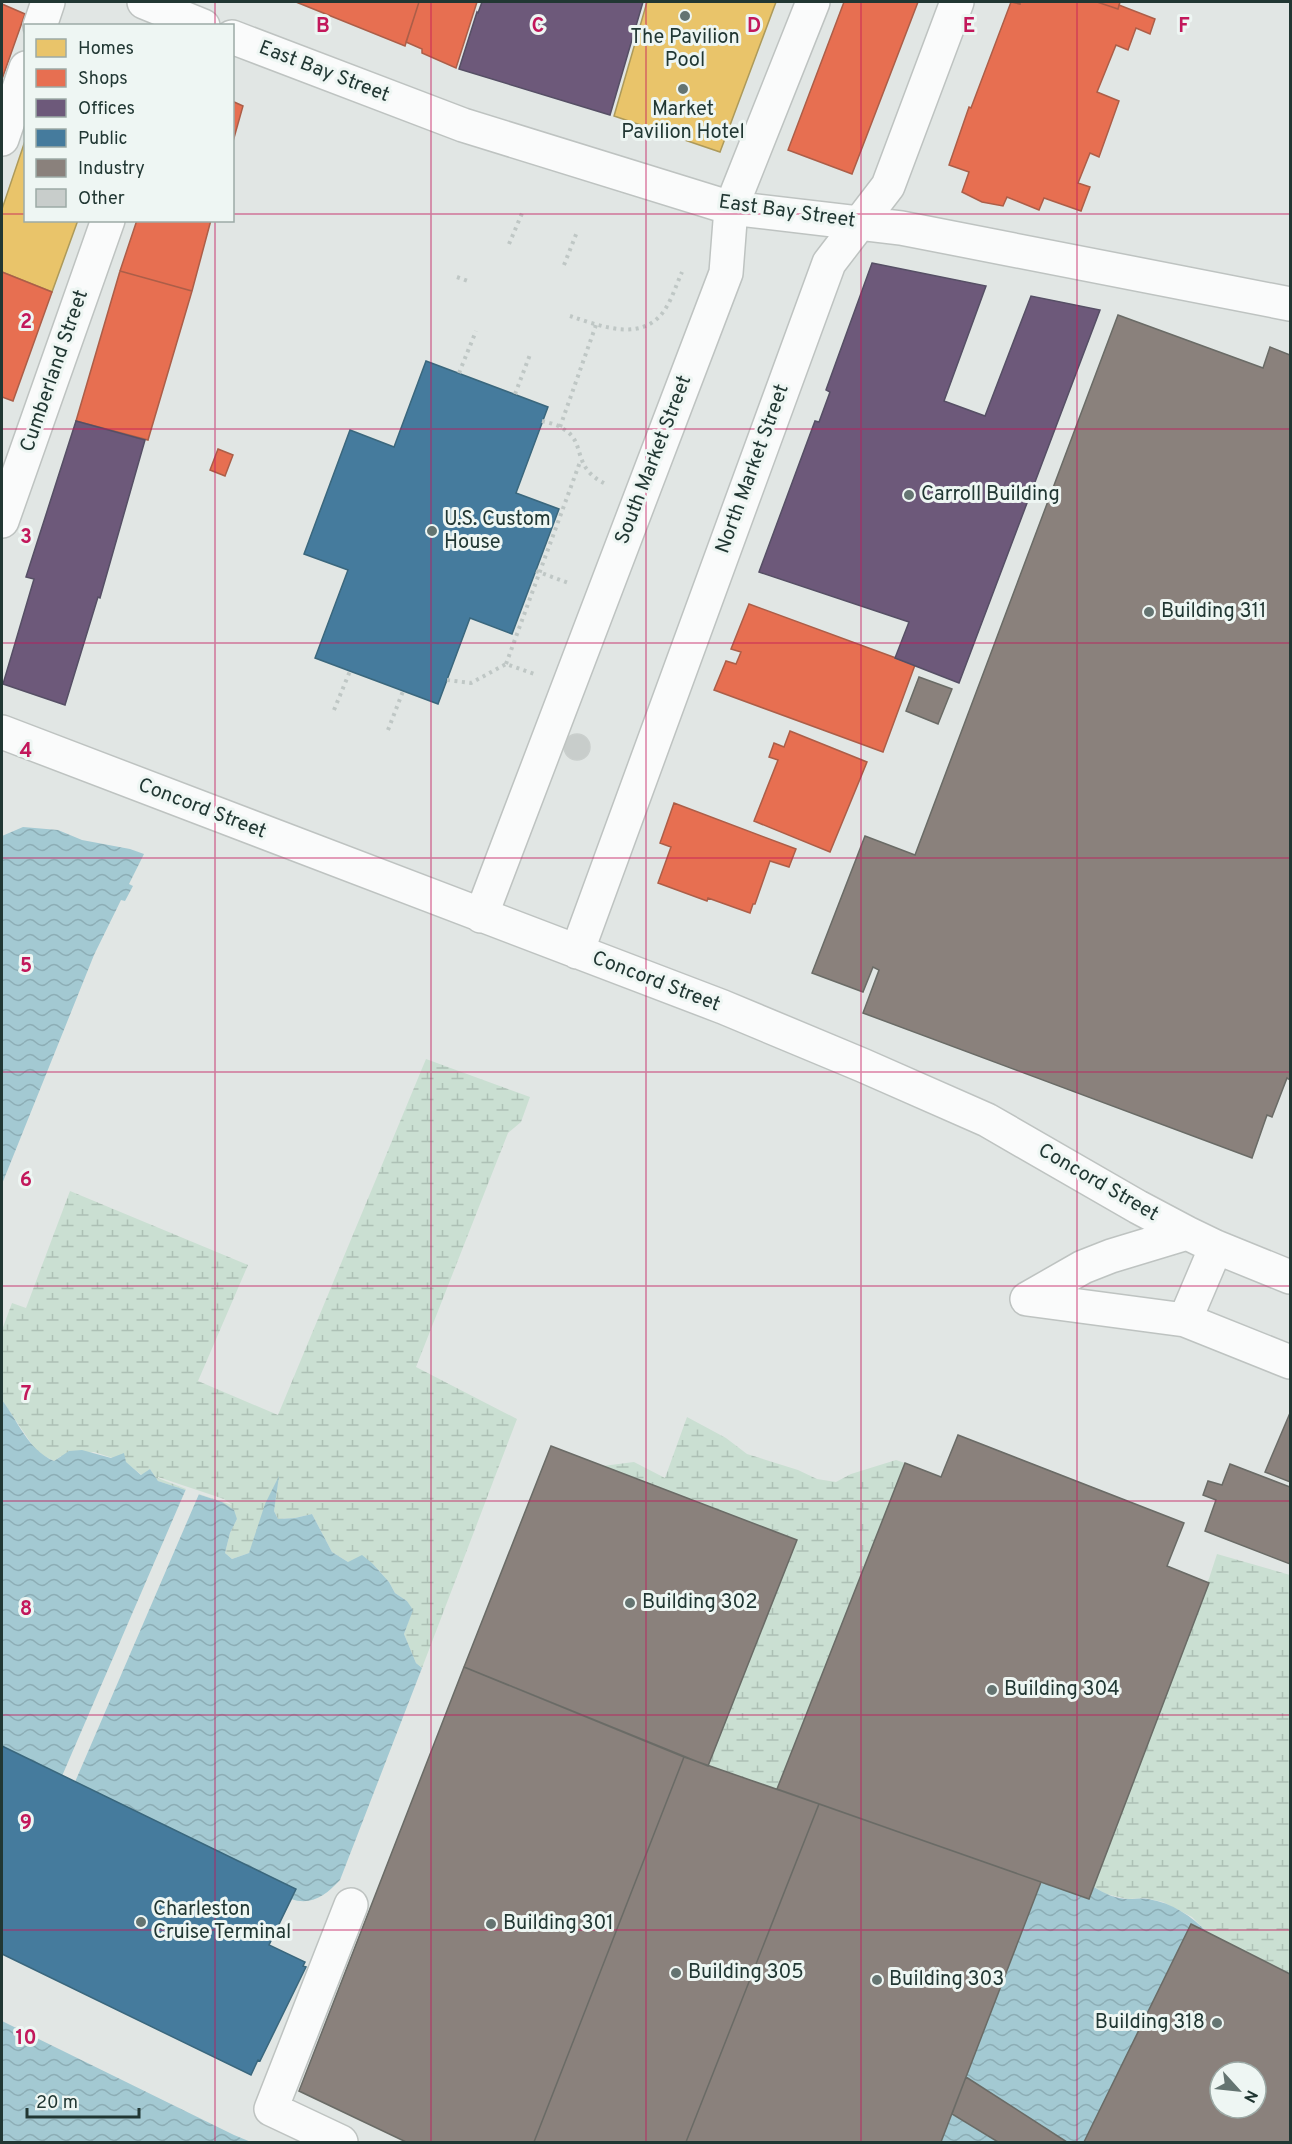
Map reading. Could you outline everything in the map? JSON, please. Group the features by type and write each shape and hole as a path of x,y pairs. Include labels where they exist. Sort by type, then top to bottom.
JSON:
{"street":[{"path":"41,24 48,2"},
{"path":"144,2 187,17"},
{"name":"South Market Street","path":"481,916 726,273 731,208 813,2"},
{"name":"North Market Street","path":"577,951 829,263 888,186 957,2"},
{"name":"East Bay Street","path":"234,38 462,125 731,208 859,222 936,234 1290,303"},
{"path":"2,139 24,74"},
{"name":"Cumberland Street","path":"2,521 107,222"},
{"name":"Concord Street","path":"2,732 723,1007 987,1120 1138,1207 1201,1240 1290,1277"},
{"path":"1185,1320 1201,1240 1111,1256 1083,1267 1026,1299 1185,1320 1290,1362"},
{"path":"341,2142 271,2109 351,1905"}],"path":[{"path":"509,244 523,211"},
{"path":"564,265 577,232"},
{"path":"570,316 596,325 633,330 644,327 658,318 667,307 682,272"},
{"path":"456,277 468,281"},
{"path":"560,427 596,325"},
{"path":"459,373 476,331"},
{"path":"515,394 531,352"},
{"path":"542,421 560,427 572,436 580,462 594,477 616,488"},
{"path":"447,680 471,683 506,664 580,462"},
{"path":"538,572 580,587"},
{"path":"506,664 546,678"},
{"path":"334,710 350,671"},
{"path":"387,730 403,691"}],"green space":[{"path":"426,1059 530,1097 521,1122 508,1133 416,1367 517,1419 422,1668 416,1663 404,1634 412,1611 407,1601 395,1593 389,1582 373,1564 348,1562 332,1552 312,1514 278,1519 274,1511 278,1480 249,1553 232,1559 225,1553 230,1533 237,1519 222,1502 158,1481 150,1469 142,1475 125,1462 94,1452 61,1456 54,1461 37,1452 2,1400 2,1330 12,1303 26,1308 70,1191 248,1265 198,1381 278,1415"},
{"path":"687,1417 726,1438 747,1454 798,1470 817,1479 836,1482 851,1474 896,1460 905,1463 777,1789 708,1766 796,1540 603,1466 634,1462 665,1478"},
{"path":"1217,1554 1290,1575 1290,1974 1208,1933 1192,1917 1163,1902 1145,1898 1128,1899 1106,1894 1094,1887"}],"water":[{"path":"23,827 58,830 82,840 144,854 129,884 133,886 125,901 121,900 94,955 2,1184 2,836"},
{"path":"2,1400 30,1442 37,1450 54,1461 69,1451 82,1450 111,1458 124,1453 126,1462 141,1475 150,1469 158,1481 222,1502 234,1510 237,1519 230,1533 225,1553 232,1559 249,1553 265,1504 279,1476 274,1511 278,1519 312,1514 332,1552 348,1562 362,1555 373,1564 389,1582 395,1593 407,1601 413,1610 404,1634 416,1663 422,1668 340,1880 318,1898 306,1901 291,1899 295,1889 2,1746"},
{"path":"1041,1882 1089,1899 1094,1887 1120,1898 1157,1901 1181,1911 1208,1933 1191,1925 1084,2142 1067,2142 966,2077"},
{"path":"2,2021 234,2135 251,2142 2,2142"},
{"path":"952,2114 998,2142 941,2142"}],"pier":[{"path":"158,1477 224,1499 232,1505 199,1494 75,1782 62,1776 186,1489"}],"building: Homes":[{"name":"Market Pavilion Hotel","path":"647,2 776,2 720,152 614,116"},
{"path":"24,144 24,222 77,222 52,292 2,272 2,209"}],"building: Shops":[{"path":"296,2 419,2 405,46"},
{"path":"419,2 477,2 456,68 422,53 422,49 406,42"},
{"path":"844,2 918,2 852,174 788,150"},
{"path":"1011,2 1020,4 1020,2 1097,2 1118,9 1119,5 1155,19 1150,34 1136,28 1128,50 1116,45 1097,92 1119,101 1099,157 1090,153 1078,183 1090,187 1081,211 1044,198 1039,210 1007,197 1003,206 982,202 962,192 969,172 949,165 969,107 971,108"},
{"path":"1097,2 1120,2 1118,9"},
{"path":"2,4 25,14 2,79"},
{"path":"234,102 243,106 234,138"},
{"path":"136,222 210,222 192,291 120,271"},
{"path":"120,271 192,291 148,440 76,421"},
{"path":"2,272 52,292 13,401 2,397"},
{"path":"218,449 233,455 225,476 210,470"},
{"path":"749,604 915,665 883,752 714,690 726,661 736,664 741,652 731,649"},
{"path":"790,731 867,762 830,852 754,821 778,760 769,757 774,743 784,747"},
{"path":"674,803 796,849 789,867 770,861 750,913 708,898 707,901 658,883 671,847 660,843"}],"building: Offices":[{"path":"482,2 643,2 610,115 459,69"},
{"name":"Carroll Building","path":"872,263 986,286 944,401 985,416 1031,296 1100,310 959,683 895,658 909,622 759,572 815,421 819,422 830,392 826,390"},
{"path":"76,421 145,440 100,598 98,597 65,705 3,684 34,579 26,577"}],"building: Public":[{"name":"U.S. Custom House","path":"426,361 548,407 516,493 559,509 512,634 470,618 438,704 315,658 348,570 304,554 350,430 394,447"},
{"name":"Charleston Cruise Terminal","path":"2,1746 296,1889 269,1945 305,1962 303,1966 306,1967 251,2075 2,1954"}],"building: Industry":[{"name":"Building 311","path":"1118,315 1263,368 1270,347 1290,355 1290,1080 1287,1078 1272,1117 1267,1115 1252,1158 863,1013 879,970 873,967 863,992 812,973 865,836 915,855"},
{"path":"919,677 952,689 938,724 906,711"},
{"path":"1290,1413 1290,1482 1265,1472"},
{"name":"Building 304","path":"958,1435 1184,1523 1167,1566 1209,1583 1089,1899 777,1789 905,1463 941,1477"},
{"name":"Building 302","path":"551,1446 797,1540 708,1766 464,1667"},
{"path":"1230,1464 1290,1487 1290,1564 1205,1531 1216,1500 1203,1495 1208,1481 1222,1485"},
{"name":"Building 301","path":"464,1667 684,1757 534,2142 406,2142 299,2091"},
{"name":"Building 305","path":"684,1757 819,1804 686,2142 534,2142"},
{"name":"Building 303","path":"819,1804 1041,1882 941,2142 686,2142"},
{"name":"Building 318","path":"1191,1924 1290,1974 1290,2142 1084,2142"},
{"path":"966,2077 1067,2142 998,2142 952,2114"}],"building: Other":[{"path":"577,734 586,738 590,747 586,756 577,760 568,756 564,747 568,738"}],"place":[{"name":"The Pavilion Pool","path":"685,16"},
{"name":"Market Pavilion Hotel","path":"683,89"},
{"name":"Carroll Building","path":"909,495"},
{"name":"U.S. Custom House","path":"432,531"},
{"name":"Building 311","path":"1149,612"},
{"name":"Building 302","path":"630,1603"},
{"name":"Building 304","path":"992,1690"},
{"name":"Charleston Cruise Terminal","path":"141,1922"},
{"name":"Building 301","path":"491,1924"},
{"name":"Building 305","path":"676,1973"},
{"name":"Building 303","path":"877,1980"},
{"name":"Building 318","path":"1217,2023"}]}
